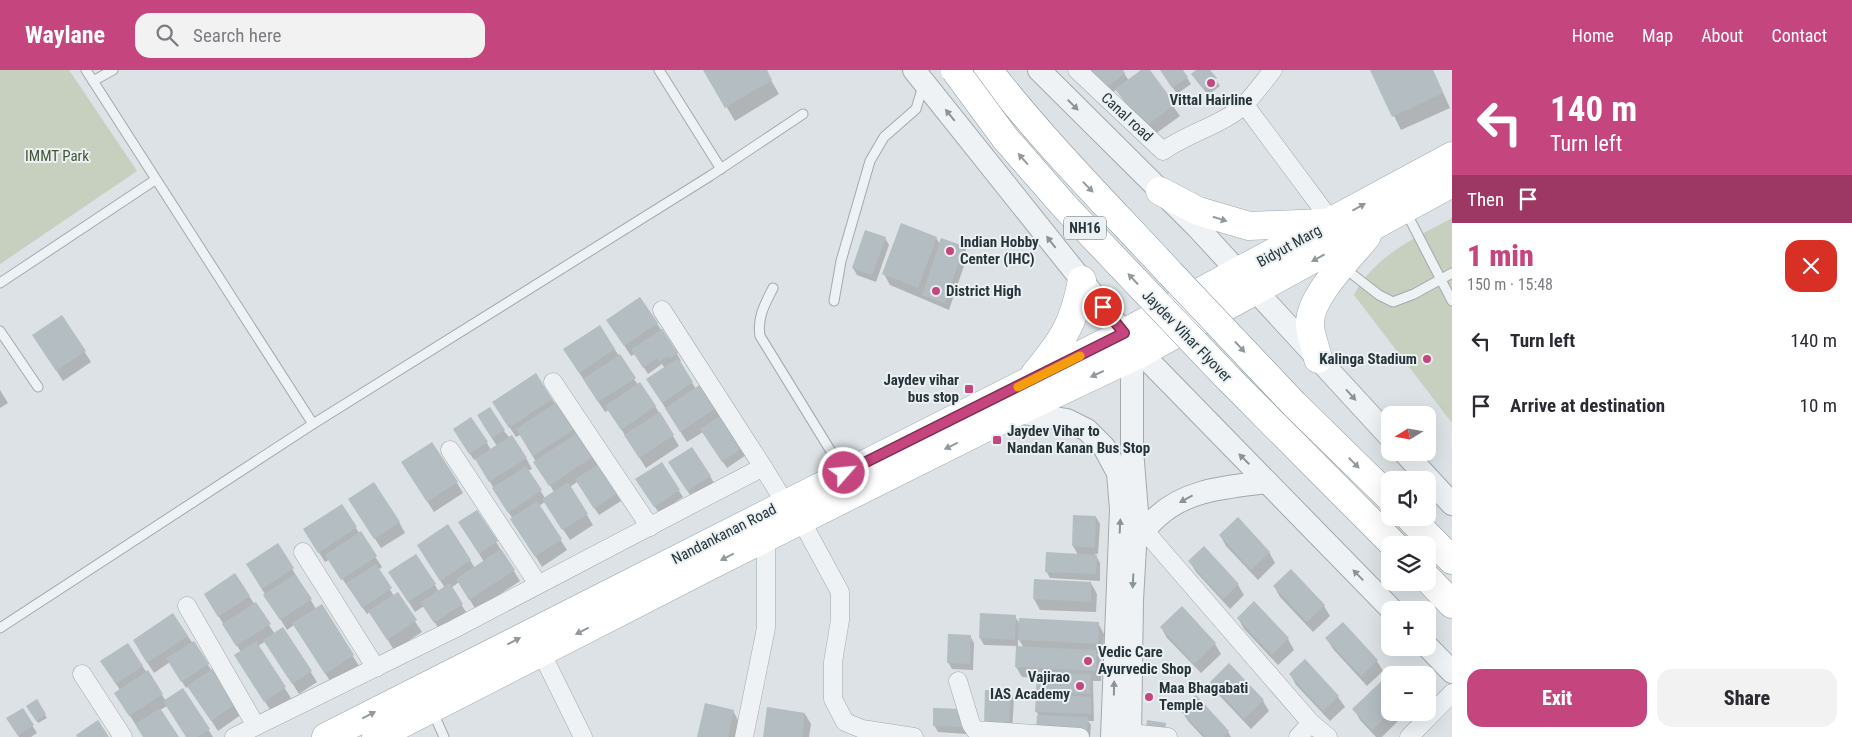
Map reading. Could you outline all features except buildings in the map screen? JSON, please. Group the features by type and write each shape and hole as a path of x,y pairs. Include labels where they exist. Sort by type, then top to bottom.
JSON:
{"main road":[{"name":"Jaydev Vihar Flyover","path":"955,70 1005,138 1067,209 1227,377 1385,536"},
{"name":"Jaydev Vihar Flyover","path":"988,70 1018,108 1084,183 1294,404 1381,489"},
{"name":"Bidyut Marg","path":"1248,282 1332,222 1452,156"},
{"name":"Bidyut Marg","path":"1132,348 1248,282 1375,226 1452,183"},
{"path":"1160,191 1198,211 1249,226 1332,222"},
{"path":"1318,358 1310,324 1312,311 1322,290 1375,226"},
{"path":"1030,381 1056,349 1072,322 1082,280"},
{"name":"Nandankanan Road","path":"376,737 766,537 793,512 844,473 1030,381 1132,348"},
{"name":"Nandankanan Road","path":"326,737 793,512 1017,412 1132,348"},
{"path":"1418,526 1452,560"},
{"path":"1436,587 1452,604"}],"street":[{"path":"1039,70 1248,282 1381,427"},
{"name":"Canal road","path":"1077,70 1164,151 1180,139 1224,118 1245,105"},
{"path":"1273,70 1245,105 1332,222"},
{"path":"919,76 1082,280 1132,348 1383,601"},
{"path":"662,310 762,467 793,512 840,592 840,620 833,662 833,699 845,722 862,729 914,737"},
{"path":"1124,736 1140,535 1131,426 1132,348"},
{"path":"553,382 650,527"},
{"path":"1017,412 1067,420 1087,430 1104,447 1118,474 1124,736"},
{"path":"450,450 538,584"},
{"path":"1412,461 1452,504"},
{"path":"234,737 376,668 762,467"},
{"path":"1140,535 1157,516 1190,496 1209,490 1267,482"},
{"path":"1140,535 1311,723 1328,737"},
{"path":"744,737 766,628 766,537"},
{"path":"303,552 376,668"},
{"path":"187,606 256,726"},
{"path":"541,652 583,737"},
{"path":"1436,655 1452,672"},
{"path":"82,674 123,737"},
{"path":"958,681 963,702 975,730 1080,737"},
{"path":"1409,737 1452,693"},
{"path":"1298,737 1311,723"},
{"path":"1124,736 1168,737"}],"lane":[{"path":"86,70 313,424"},
{"path":"93,80 114,70"},
{"path":"659,70 721,169"},
{"path":"834,301 841,260 870,160 884,137 916,109 919,76"},
{"path":"0,628 313,424 721,169 803,114"},
{"path":"0,283 155,180"},
{"path":"1404,209 1452,301"},
{"path":"1343,266 1379,295 1393,302 1414,294 1452,273"},
{"path":"774,288 761,312 759,322 760,336 844,473"},
{"path":"0,331 38,387"},
{"path":"431,708 444,737"}],"green space":[{"name":"IMMT Park","path":"0,70 69,70 137,171 0,264"},
{"name":"Kalinga Stadium","path":"1452,218 1452,423 1354,295 1362,281 1384,259 1410,241"}],"slow traffic":[{"path":"1018,387 1080,356"}],"place":[{"name":"Vittal Hairline","path":"1211,83"},
{"name":"Indian Hobby Center (IHC)","path":"950,251"},
{"name":"District High","path":"936,291"},
{"name":"Kalinga Stadium","path":"1427,359"},
{"name":"Jaydev vihar bus stop","path":"969,389"},
{"name":"Jaydev Vihar to Nandan Kanan Bus Stop","path":"997,440"},
{"name":"Vedic Care Ayurvedic Shop","path":"1088,661"},
{"name":"Vajirao IAS Academy","path":"1080,686"},
{"name":"Maa Bhagabati Temple","path":"1149,697"}],"route":[{"path":"844,473 1124,333 1103,307"}]}
